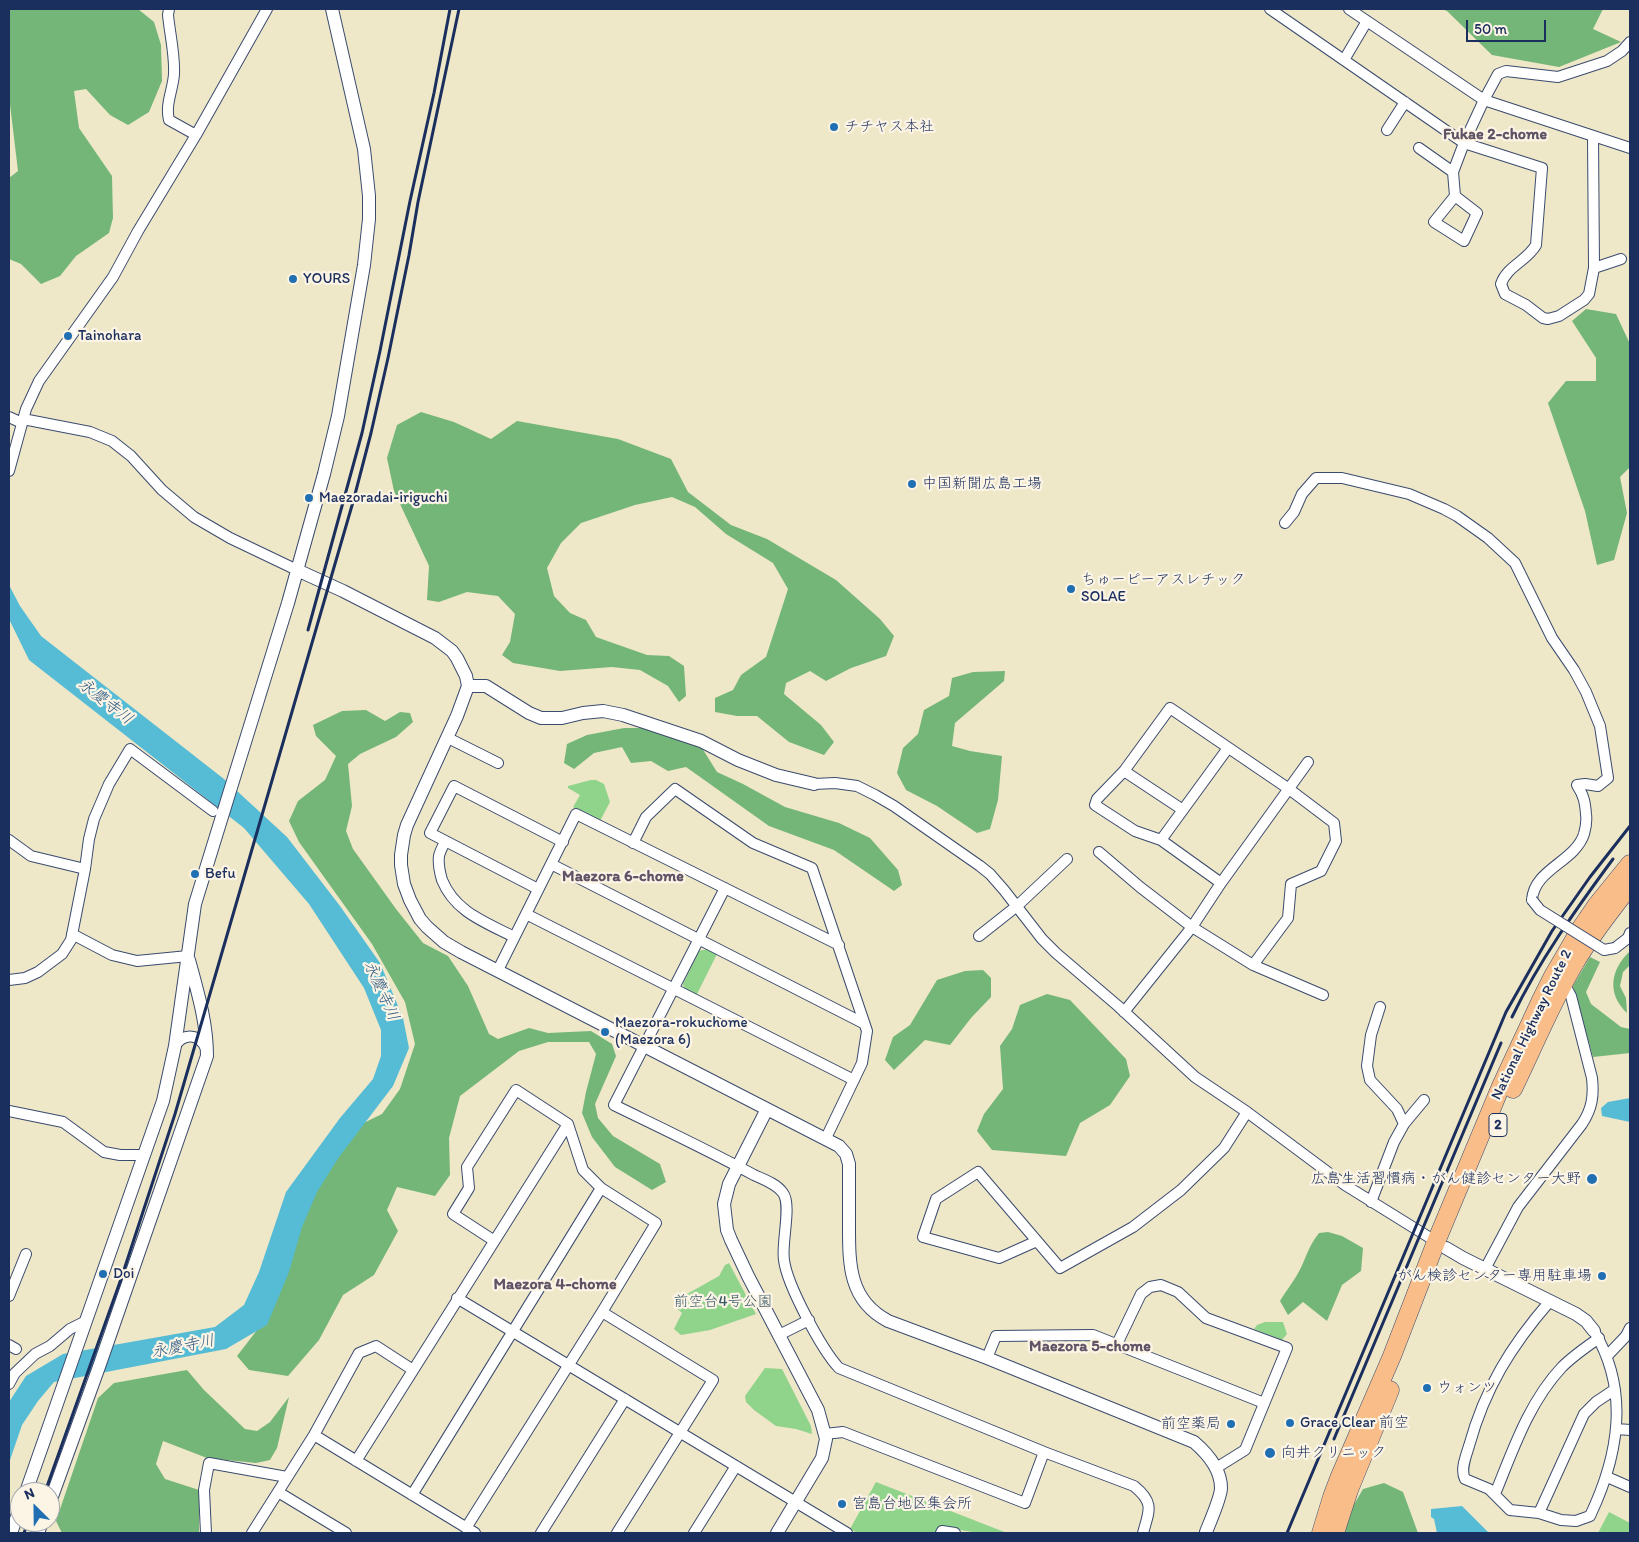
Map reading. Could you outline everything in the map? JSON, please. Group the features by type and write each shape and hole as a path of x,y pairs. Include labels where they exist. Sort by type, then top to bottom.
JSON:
{"highway":[{"name":"National Highway Route 2","path":"1335,1533 1349,1490 1394,1379 1441,1245 1501,1086 1553,976 1596,906 1630,864"},
{"name":"National Highway Route 2","path":"1321,1533 1340,1476 1395,1347 1564,983 1589,941 1630,886"}],"street":[{"path":"169,9 174,74 172,90 168,101 169,120 196,135"},
{"path":"9,471 22,421 39,381 108,285 267,9"},
{"path":"30,1482 163,1102 175,1046 195,904 217,816 234,779 297,570 338,416 364,265 369,219 369,196 364,149 332,9"},
{"path":"1270,9 1464,143 1542,168 1536,245 1532,252 1508,272 1501,284 1505,294 1548,320 1559,316 1586,297 1590,289 1594,268 1593,136"},
{"path":"1349,9 1484,100 1630,148"},
{"path":"1344,60 1367,21"},
{"path":"1455,196 1477,213 1464,241 1434,222 1455,196 1453,172 1464,143 1498,74 1506,71 1558,77 1607,60 1622,51 1630,42"},
{"path":"1387,130 1405,102"},
{"path":"1419,148 1453,172"},
{"path":"1594,268 1621,259"},
{"path":"9,417 22,421 90,432 112,441 126,452 162,490 194,517 230,538 343,591 452,650 466,676 468,686 448,738 404,835 401,855 402,874 410,900 420,919 444,942 826,1138 842,1150 846,1154 849,1164 850,1267 862,1299 879,1316 888,1321 987,1358 1185,1438 1202,1449 1216,1468 1222,1489 1206,1532"},
{"path":"1286,524 1302,494 1316,478 1342,478 1409,494 1444,509 1488,538 1515,563 1552,638 1574,670 1586,692 1600,726 1608,778 1598,786 1577,785 1584,796 1587,821 1581,842 1568,857 1542,877 1533,890 1532,900 1540,910 1604,950 1615,948 1628,938 1630,933"},
{"path":"468,686 486,686 529,713 541,718 562,718 582,713 603,711 622,715 701,741 738,760 776,775 814,784 857,786 894,806 990,874 1056,954 1124,1012 1195,1077 1247,1112 1345,1185 1371,1202 1441,1245 1485,1269 1550,1301 1581,1317 1596,1334 1607,1356 1614,1390 1617,1429 1607,1477 1590,1516 1576,1521 1561,1520 1538,1513 1510,1510 1489,1489 1464,1479 1462,1475 1482,1403 1515,1345 1550,1301"},
{"path":"1221,883 1161,840 1135,831 1095,805 1097,799 1124,770 1170,708 1289,789 1334,823 1336,841 1321,871 1291,884 1288,918 1253,965"},
{"path":"448,738 498,763"},
{"path":"1161,840 1228,748"},
{"path":"9,980 25,978 38,972 62,954 70,940 85,869 89,839 101,801 130,749 217,816"},
{"path":"1124,1012 1192,927 1221,883 1308,762"},
{"path":"1124,770 1183,810"},
{"path":"538,889 430,834 454,786 563,842"},
{"path":"633,843 646,817 675,789 753,843 812,868 867,1032 862,1063 826,1138"},
{"path":"498,970 576,814 839,945"},
{"path":"9,840 31,856 85,869"},
{"path":"445,842 439,856 439,866 441,876 451,897 466,912 514,937"},
{"path":"1099,852 1140,887 1192,927 1253,965 1323,995"},
{"path":"979,936 1017,906 1067,859"},
{"path":"551,864 863,1022"},
{"path":"725,888 614,1105 738,1166 783,1192 786,1201 783,1258 787,1276 828,1355 839,1368 1044,1452 1134,1486 1143,1493 1148,1502 1150,1512 1143,1533"},
{"path":"526,914 854,1080"},
{"path":"72,934 112,955 137,961 188,956"},
{"path":"57,1482 207,1056 204,1015 188,956"},
{"path":"1485,1269 1518,1207 1582,1124 1592,1102 1592,1078 1571,996 1564,983"},
{"path":"1380,1007 1370,1042 1367,1066 1370,1080 1396,1109 1404,1124"},
{"path":"175,1046 181,1039 193,1036 200,1038 204,1043 207,1056"},
{"path":"314,1435 470,1531 568,1365 656,1223 601,1188 583,1170 568,1124 516,1090 467,1166 469,1188 453,1214 494,1240"},
{"path":"1371,1202 1394,1142 1404,1124 1424,1100"},
{"path":"767,1109 729,1184 724,1204 727,1230 818,1410 826,1439 822,1458 777,1533"},
{"path":"9,1111 63,1122 104,1152 120,1155 144,1155"},
{"path":"1037,1241 999,1258 923,1237 936,1199 978,1172 1037,1241 1060,1268 1133,1227 1181,1190 1224,1148 1247,1112"},
{"path":"356,1461 568,1124"},
{"path":"412,1495 601,1188"},
{"path":"9,1296 26,1254"},
{"path":"1118,1344 1141,1294 1161,1284 1178,1292 1206,1318 1287,1348 1245,1450 1216,1468"},
{"path":"457,1298 847,1533"},
{"path":"602,1312 713,1380 618,1533"},
{"path":"779,1335 809,1320"},
{"path":"9,1384 15,1373 35,1354 50,1346 70,1329 86,1321"},
{"path":"1607,1356 1626,1336 1630,1328"},
{"path":"1495,1494 1525,1422 1536,1402 1548,1383 1563,1366 1596,1334"},
{"path":"987,1358 996,1336 1093,1335 1264,1403"},
{"path":"252,1533 314,1435 359,1353 376,1346 413,1370"},
{"path":"1538,1513 1584,1414 1596,1402 1614,1390"},
{"path":"542,1533 625,1400"},
{"path":"1617,1429 1630,1430"},
{"path":"825,1434 843,1432 1025,1503 1044,1452"},
{"path":"206,1533 204,1490 209,1463 287,1477"},
{"path":"694,1533 736,1466"},
{"path":"1607,1477 1630,1487"},
{"path":"278,1492 346,1533"},
{"path":"941,1533 942,1531 955,1533"}],"green space":[{"path":"9,9 138,9 154,22 161,45 162,81 149,112 128,125 110,115 86,89 74,91 79,128 112,176 113,218 109,233 76,256 60,276 41,284 21,264 9,259 9,178 18,171 9,96"},
{"path":"1442,9 1603,9 1593,29 1621,42 1559,67 1492,55 1447,11"},
{"path":"1586,309 1616,314 1630,344 1630,467 1620,477 1627,513 1614,560 1597,565 1585,511 1548,403 1566,381 1596,381 1596,358 1572,321"},
{"path":"421,412 454,422 491,439 517,421 618,439 671,459 688,492 731,525 767,539 836,580 880,619 894,636 886,656 851,668 826,681 810,671 786,683 784,694 821,725 834,742 824,755 789,742 757,716 737,716 715,712 715,698 733,690 741,675 766,657 788,589 773,563 726,534 695,507 672,497 635,505 581,523 561,543 547,568 554,596 570,613 586,620 596,637 647,655 669,656 684,666 686,696 679,702 668,686 640,670 612,667 560,671 513,663 502,655 510,642 515,614 498,596 467,592 439,602 427,600 429,566 394,491 387,458 397,425"},
{"path":"1005,671 1004,681 955,723 952,746 1002,756 998,800 990,829 977,833 937,806 906,790 897,773 903,748 918,734 924,710 949,696 952,678 973,672"},
{"path":"366,710 385,721 400,712 410,713 413,722 396,737 360,754 348,764 352,806 346,831 353,849 423,943 448,956 468,986 489,1034 498,1039 529,1028 548,1033 591,1031 612,1044 616,1056 595,1104 598,1118 613,1136 660,1164 666,1182 652,1190 615,1167 592,1137 582,1113 596,1054 589,1042 548,1042 519,1051 460,1096 449,1138 450,1175 435,1196 397,1187 387,1210 398,1231 374,1275 343,1295 319,1340 288,1376 249,1370 237,1356 261,1325 335,1137 382,1114 400,1089 415,1044 405,1002 372,944 299,842 289,821 298,801 325,780 336,756 316,736 313,725 342,711"},
{"path":"624,728 646,728 702,748 717,772 785,807 839,823 870,838 898,870 902,885 894,891 834,850 769,826 686,767 668,771 651,761 631,763 622,747 594,753 574,769 564,763 567,744 587,735"},
{"path":"591,780 604,784 610,802 600,821 573,807 580,795 568,788 568,786"},
{"path":"707,949 717,954 696,996 685,991 683,984 699,951"},
{"path":"1630,951 1630,965 1623,972 1620,986 1626,998 1627,1013 1616,997 1614,981 1619,965"},
{"path":"1590,957 1600,962 1586,992 1591,1004 1621,1027 1630,1029 1630,1053 1593,1057 1573,986"},
{"path":"983,970 991,978 991,997 971,1018 950,1045 925,1040 894,1070 885,1060 893,1037 910,1025 937,980 965,971"},
{"path":"1047,994 1070,1000 1126,1059 1130,1076 1110,1105 1080,1123 1066,1156 992,1150 977,1131 984,1114 1003,1089 1000,1046 1012,1029 1020,1005"},
{"path":"1328,1232 1342,1236 1363,1248 1361,1271 1342,1285 1327,1321 1303,1302 1288,1315 1280,1301 1297,1275 1315,1238 1319,1233"},
{"name":"前空台4号公園","path":"729,1263 756,1314 710,1330 681,1335 674,1329 682,1313 674,1306 678,1299 719,1276 725,1265"},
{"path":"1265,1322 1283,1322 1287,1334 1282,1340 1254,1329 1257,1325"},
{"path":"765,1368 782,1369 811,1426 812,1434 776,1426 746,1402 745,1396"},
{"path":"187,1370 204,1390 245,1429 257,1431 270,1422 289,1397 277,1448 270,1460 256,1463 207,1458 163,1441 156,1464 165,1479 199,1490 199,1533 62,1533 60,1529 60,1509 98,1398 114,1383"},
{"path":"876,1482 1007,1533 979,1533 940,1527 935,1533 857,1533 850,1529"},
{"path":"1384,1483 1403,1492 1418,1533 1345,1533 1348,1515 1363,1489"},
{"path":"1609,1512 1630,1523 1630,1533 1598,1533"}],"water":[{"name":"永慶寺川","path":"9,585 20,606 41,636 224,779 287,837 340,906 380,963 403,1018 409,1048 393,1086 339,1157 317,1192 302,1227 289,1272 267,1325 226,1349 54,1382 22,1425 9,1463 9,1402 26,1376 63,1354 215,1327 244,1305 259,1272 286,1192 340,1118 373,1079 381,1056 381,1030 364,988 309,904 244,828 29,660 9,619"},
{"path":"1630,1098 1630,1122 1602,1116 1601,1108 1608,1102"},
{"path":"1462,1506 1489,1533 1437,1533 1434,1519 1431,1517 1431,1509"}],"railway":[{"path":"308,630 362,433 450,9"},
{"path":"49,1482 121,1279 175,1114 353,502 388,358 418,202 459,9"},
{"path":"1287,1533 1506,1012 1552,931 1590,877 1630,826"},
{"path":"1512,1017 1546,956 1613,859"},
{"path":"1334,1439 1501,1043"}],"place":[{"name":"チチヤス本社","path":"834,127"},
{"name":"YOURS","path":"293,279"},
{"name":"Tainohara","path":"68,336"},
{"name":"中国新聞広島工場","path":"912,484"},
{"name":"Maezoradai-iriguchi","path":"309,498"},
{"name":"ちゅーピーアスレチック SOLAE","path":"1071,589"},
{"name":"Befu","path":"195,874"},
{"name":"Maezora-rokuchome (Maezora 6)","path":"605,1032"},
{"name":"広島生活習慣病・がん健診センター大野","path":"1592,1179"},
{"name":"Doi","path":"103,1274"},
{"name":"がん検診センター専用駐車場","path":"1602,1276"},
{"name":"ウォンツ","path":"1427,1388"},
{"name":"Grace Clear 前空","path":"1290,1423"},
{"name":"前空薬局","path":"1231,1424"},
{"name":"向井クリニック","path":"1270,1453"},
{"name":"宮島台地区集会所","path":"842,1504"}],"district":[{"name":"Fukae 2-chome","path":"1495,135"},
{"name":"Maezora 6-chome","path":"623,877"},
{"name":"Maezora 4-chome","path":"555,1285"},
{"name":"Maezora 5-chome","path":"1090,1347"}]}
